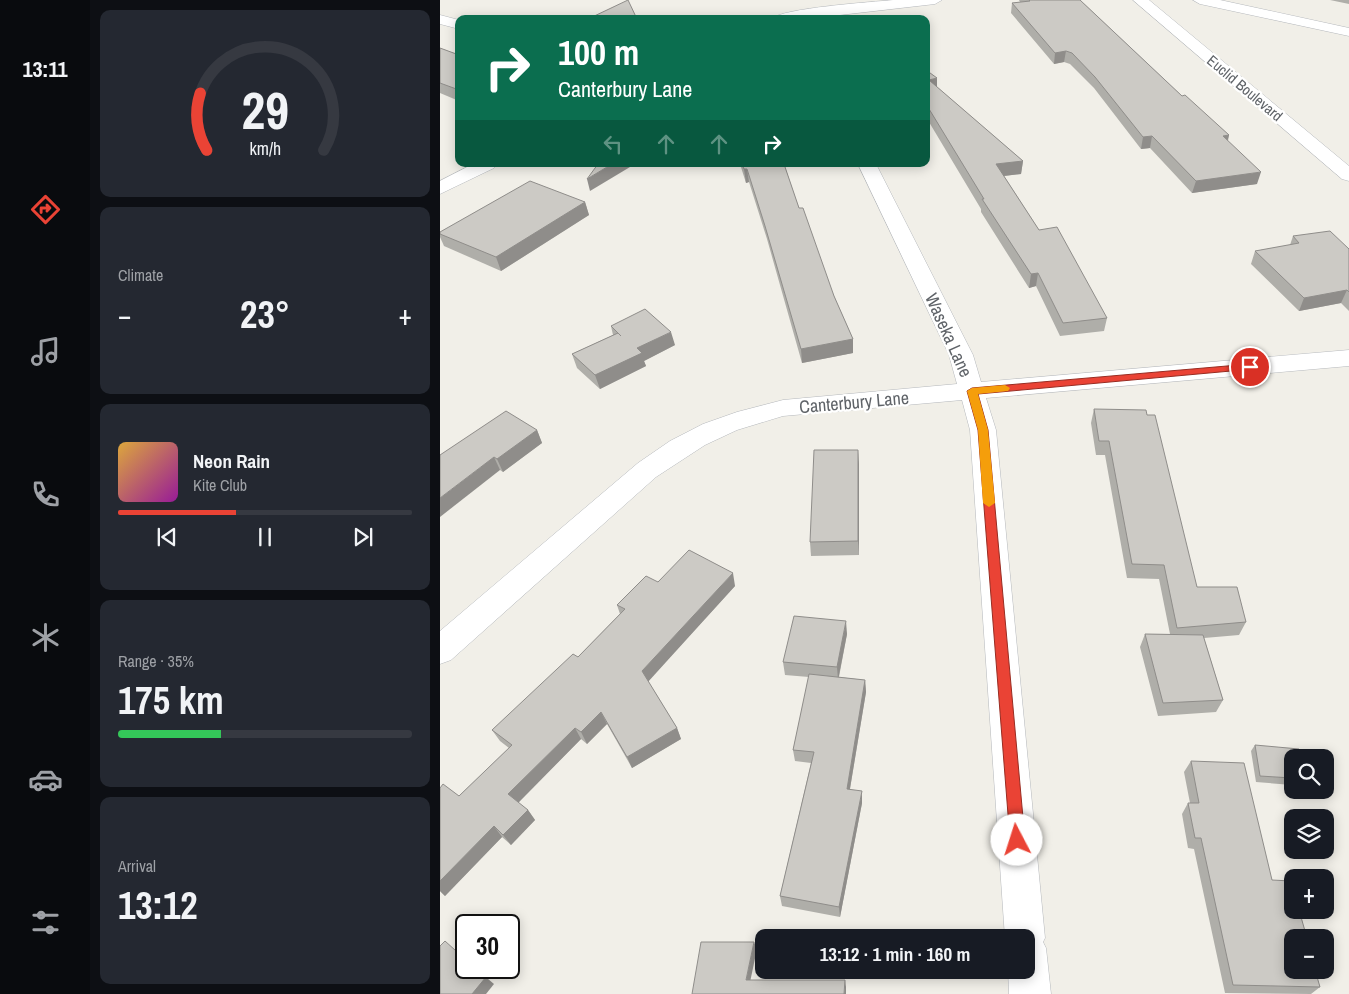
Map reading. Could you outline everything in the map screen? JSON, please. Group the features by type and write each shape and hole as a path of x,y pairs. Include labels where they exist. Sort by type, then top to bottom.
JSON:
{"street":[{"path":"802,15 935,0"},
{"name":"Euclid Boulevard","path":"1140,0 1349,175"},
{"path":"1200,0 1349,32"},
{"path":"440,19 455,25"},
{"path":"440,188 481,167"},
{"name":"Waseka Lane","path":"868,167 961,354 983,430 1024,929"},
{"name":"Canterbury Lane","path":"440,650 647,470 675,449 695,438 738,420 783,408 1349,358"},
{"path":"1029,979 1030,994"}],"building":[{"path":"628,0 635,15 596,15"},
{"path":"1029,0 1080,0 1182,96 1185,95 1229,135 1223,136 1261,172 1196,181 1152,136 1143,137 1095,77 1072,53 1066,51 1055,53 1012,3"},
{"path":"440,48 455,54 455,89 440,83"},
{"path":"930,73 937,78 930,80"},
{"path":"930,81 1023,161 996,164 1039,230 1057,227 1107,318 1063,323 1038,273 1031,274 982,199 984,199 930,111"},
{"path":"596,167 607,167 587,179"},
{"path":"743,167 785,167 799,208 803,208 834,296 853,339 801,349 747,169"},
{"path":"530,181 585,202 496,257 440,234 440,232"},
{"path":"1330,231 1349,249 1349,292 1347,290 1304,298 1255,251 1299,243 1293,236"},
{"path":"645,309 671,332 637,348 642,353 595,375 572,354 618,333 611,326"},
{"path":"1094,409 1146,410 1147,415 1155,415 1197,587 1237,587 1246,622 1177,628 1164,565 1132,564 1109,441 1099,441"},
{"path":"506,411 537,430 497,459 494,457 440,498 440,455"},
{"path":"814,450 858,450 858,541 810,542"},
{"path":"689,550 733,573 642,671 677,728 627,757 601,712 581,732 575,728 508,794 528,810 503,835 494,826 440,881 440,788 443,784 459,796 512,745 492,730 573,654 578,657 625,609 617,605 646,576 658,582"},
{"path":"794,616 846,621 837,667 783,662"},
{"path":"1145,634 1203,635 1223,700 1163,703"},
{"path":"809,674 865,680 847,789 862,791 839,907 780,896 814,752 793,750"},
{"path":"1255,745 1299,749 1284,749 1284,778 1260,776"},
{"path":"1191,761 1244,763 1272,880 1284,881 1284,919 1302,919 1304,929 1284,929 1284,979 1318,979 1320,987 1233,985 1201,838 1195,838 1188,803 1199,803"},
{"path":"445,941 455,950 455,979 484,979 472,994 440,994 440,946"},
{"path":"701,942 754,942 746,980 845,980 844,994 692,994"}],"slow traffic":[{"path":"989,503 983,430 972,391 1005,388"}],"route":[{"path":"1017,840 983,430 972,391 1250,367"}]}
